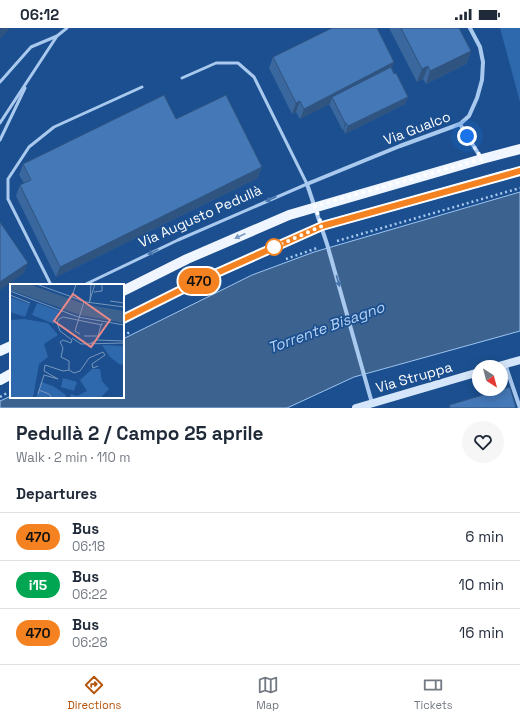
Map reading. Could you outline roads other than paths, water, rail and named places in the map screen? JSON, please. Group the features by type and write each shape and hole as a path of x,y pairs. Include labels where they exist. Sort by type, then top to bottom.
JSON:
{"main road":[{"path":"124,290 187,259 289,215 315,206 520,149"},
{"path":"124,318 201,280 322,226 520,171"},
{"path":"0,351 10,346"},
{"path":"508,363 520,360"},
{"name":"Via Struppa","path":"356,408 472,374"},
{"path":"0,380 10,375"}],"street":[{"name":"Via Gualco","path":"307,184 400,146 460,124 469,116 477,98 482,80 483,62 480,47 470,28"},
{"path":"460,124 482,159"},
{"path":"307,184 322,226 372,403"},
{"path":"508,373 520,408"}],"lane":[{"path":"0,82 31,47 57,36 68,28"},
{"path":"0,123 57,36"},
{"path":"182,78 216,63 238,64 244,68 254,77 307,184"},
{"path":"0,140 30,77"},
{"path":"50,284 8,199 8,179 29,147 54,127 142,87"},
{"name":"Via Augusto Pedullà","path":"86,284 178,240 307,184"}],"water":[{"name":"Torrente Bisagno","path":"520,192 520,331 354,377 287,408 0,408 0,401 10,396 10,398 124,398 124,339 252,275 314,252"}]}
